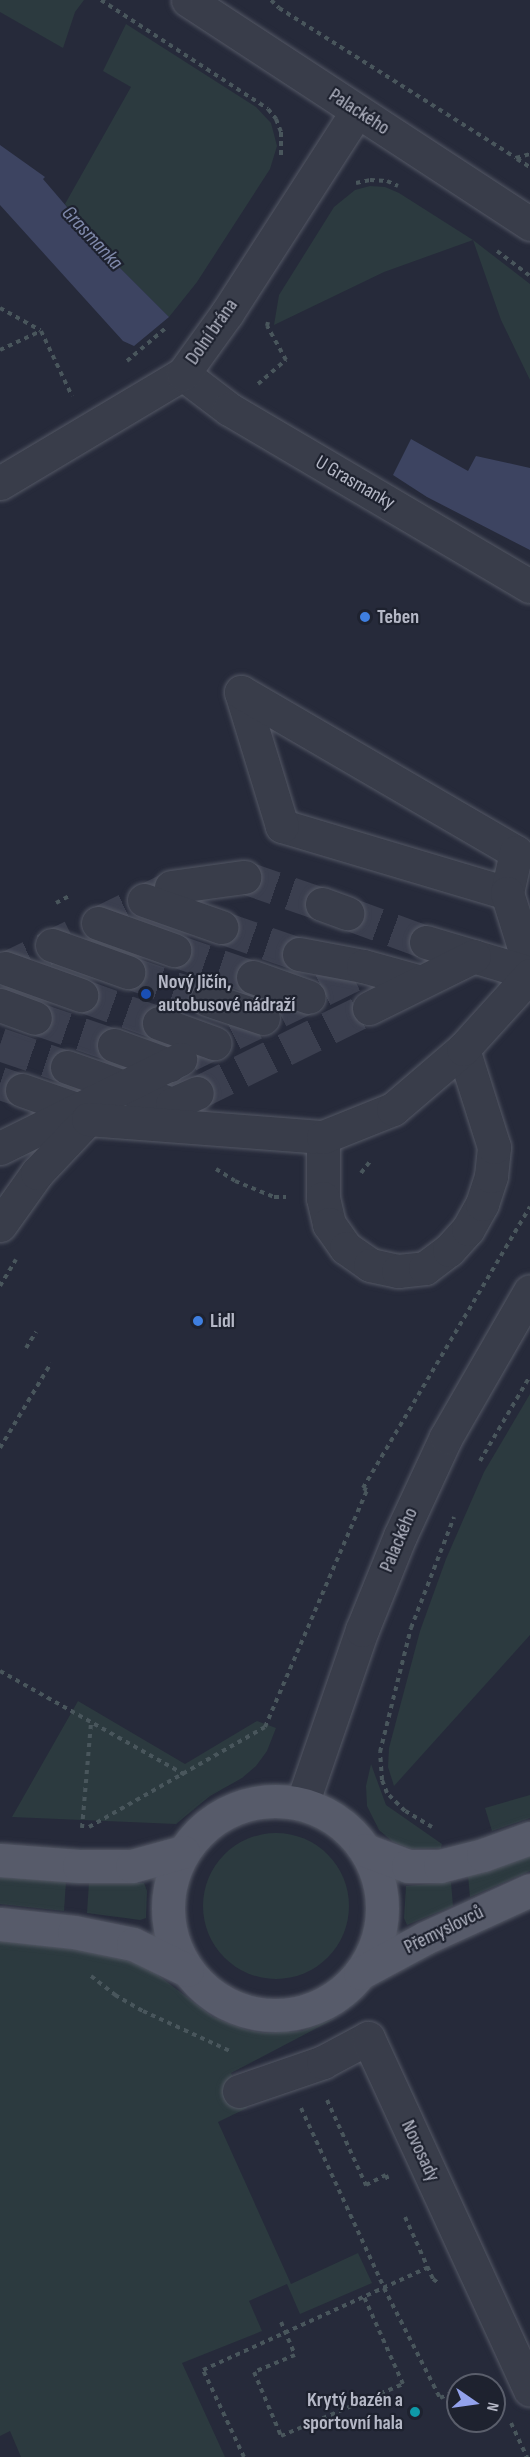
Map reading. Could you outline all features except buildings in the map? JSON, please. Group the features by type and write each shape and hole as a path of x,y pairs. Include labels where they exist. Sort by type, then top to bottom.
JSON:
{"main road":[{"path":"268,1800 302,1804 318,1809 341,1823 365,1850 376,1872 383,1906 378,1941 360,1973 341,1993 317,2007 282,2015 263,2015 228,2005 198,1984 177,1954 168,1919 171,1883 183,1852 206,1826 235,1808 268,1800"},
{"path":"365,1850 408,1866 440,1866 483,1855 530,1838"},
{"path":"0,1860 79,1866 132,1866 183,1852"},
{"name":"Přemyslovců","path":"360,1973 425,1938 530,1890"},
{"path":"0,1924 74,1932 133,1944 187,1970"}],"street":[{"name":"Palackého","path":"195,2 530,225"},
{"name":"Dolní brána","path":"0,483 183,374 227,313 357,111"},
{"name":"U Grasmanky","path":"183,374 229,409 530,586"},
{"path":"507,893 282,826 241,692 523,839 507,893 530,968"},
{"path":"221,927 157,894 244,877"},
{"path":"128,972 79,932 174,950"},
{"path":"0,1225 37,1173 88,1119 323,1137 393,1109 463,1049 530,974 426,942"},
{"path":"299,954 358,971 421,982"},
{"path":"369,1008 474,956"},
{"path":"5,968 81,995"},
{"path":"253,977 309,997"},
{"path":"207,999 266,1017"},
{"path":"0,1005 35,1018"},
{"path":"159,1023 214,1043"},
{"path":"0,1148 175,1062 114,1045"},
{"path":"323,1137 323,1198 329,1224 346,1248 370,1265 398,1271 424,1268 449,1250 468,1229 482,1204 491,1176 494,1148 463,1049"},
{"path":"67,1067 172,1104 196,1092"},
{"path":"22,1090 79,1110"},
{"path":"0,1122 31,1133"},
{"name":"Palackého","path":"302,1804 362,1630 400,1536 446,1437 530,1291"},
{"name":"Novosady","path":"240,2091 298,2071 368,2038 530,2390"}],"path":[{"path":"101,0 268,109 276,119 281,132 283,146 278,166"},
{"path":"272,0 279,8 530,167"},
{"path":"516,158 530,154"},
{"path":"353,184 378,180 402,187"},
{"path":"494,249 530,276"},
{"path":"0,308 41,331 74,400 82,394"},
{"path":"229,409 286,360 267,326 268,317"},
{"path":"122,364 174,321"},
{"path":"0,350 41,331"},
{"path":"70,1830 82,1831 185,1775 265,1727 323,1587 367,1490 363,1488 530,1207"},
{"path":"26,1348 36,1332"},
{"path":"0,1448 51,1362"},
{"path":"476,1467 530,1376"},
{"path":"437,1830 405,1811 387,1793 382,1780 380,1752 411,1628 456,1511"},
{"path":"0,1671 185,1775"},
{"path":"82,1831 91,1724"},
{"path":"84,1969 115,1995 143,2012 221,2048 242,2055"},
{"path":"298,2071 366,2185 386,2175 391,2186"},
{"path":"298,2071 384,2288 440,2398 446,2395"},
{"path":"400,2206 433,2279 444,2288"},
{"path":"244,2457 203,2370 410,2276"},
{"path":"281,2322 295,2355 254,2372 281,2436 403,2384 364,2296"},
{"path":"509,2418 527,2457"}],"shaded area":[{"path":"0,0 84,0 75,12 63,48 0,12"},
{"path":"126,24 256,107 271,123 277,146 270,169 197,282 169,317 115,263 65,204 131,87 103,71"},
{"path":"370,186 385,187 399,193 473,240 384,272 274,325 279,295 334,207 355,190"},
{"path":"473,240 530,284 530,380 501,320"},
{"path":"530,1394 530,1635 394,1786 388,1767 389,1748 420,1631 446,1559 484,1472"},
{"path":"78,1701 185,1764 257,1721 276,1728 267,1751 256,1766 242,1778 210,1796 176,1824 12,1817"},
{"path":"371,1764 386,1805 442,1844 441,1848 411,1849 393,1842 379,1830 367,1806 366,1786"},
{"path":"530,1795 530,1818 492,1831 485,1808"},
{"path":"276,1833 290,1834 304,1839 317,1845 328,1854 337,1865 343,1878 348,1892 348,1920 343,1934 337,1947 328,1958 317,1967 304,1973 290,1978 276,1979 262,1978 248,1973 235,1967 224,1958 215,1947 209,1934 204,1920 203,1906 204,1892 209,1878 215,1865 224,1854 235,1845 248,1839 262,1834"},
{"path":"530,1855 530,1871 470,1897 468,1876"},
{"path":"0,1876 66,1881 64,1911 0,1904"},
{"path":"89,1882 144,1883 147,1891 146,1918 140,1920 87,1913"},
{"path":"451,1882 453,1906 407,1925 404,1918 406,1886"},
{"path":"0,1938 62,1946 138,1963 154,1972 213,2017 247,2030 265,2033 302,2031 338,2017 231,2073 247,2108 218,2122 291,2284 358,2253 372,2283 300,2314 287,2284 249,2301 262,2331 182,2363 225,2457 21,2457 10,2431 0,2436"}],"water":[{"name":"Grasmanka","path":"0,145 45,177 43,179 115,263 169,317 134,346 123,341 0,205"},
{"path":"411,439 468,471 476,456 530,468 530,550 427,497 393,475"}],"tunnel":[{"path":"244,877 322,904"},
{"path":"96,924 170,888"},
{"path":"347,913 426,942"},
{"path":"221,927 299,954"},
{"path":"0,971 72,936"},
{"path":"174,950 253,977"},
{"path":"128,972 207,999"},
{"path":"279,1011 353,975"},
{"path":"81,995 159,1023"},
{"path":"197,1093 369,1008"},
{"path":"35,1018 114,1045"},
{"path":"189,1055 255,1023"},
{"path":"0,1044 67,1067"},
{"path":"0,1083 22,1090"}],"place":[{"name":"Teben","path":"365,617"},
{"name":"Nový Jičín, autobusové nádraží","path":"146,994"},
{"name":"Lidl","path":"198,1321"},
{"name":"Krytý bazén a sportovní hala","path":"415,2412"}]}
